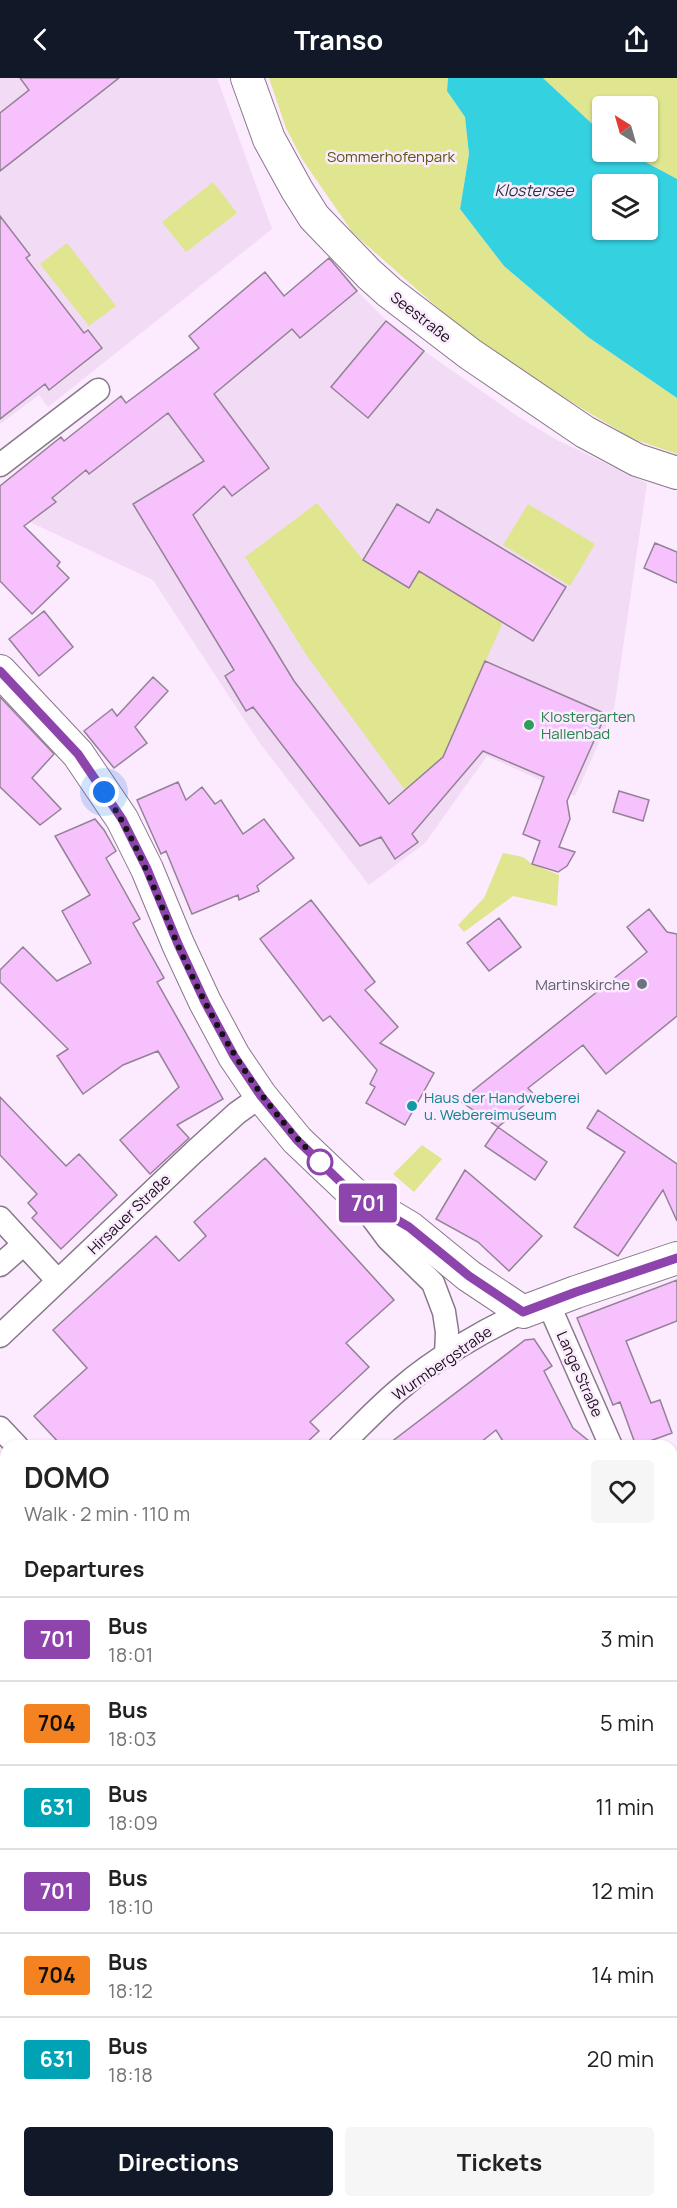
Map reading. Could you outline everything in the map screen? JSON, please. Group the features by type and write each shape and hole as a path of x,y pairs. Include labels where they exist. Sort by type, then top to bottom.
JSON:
{"main road":[{"name":"Seestraße","path":"247,78 264,126 281,164 314,217 352,258 389,292 470,354 585,432 637,460 677,473"},
{"path":"0,671 78,754 122,819 147,869 205,1002 234,1056 261,1096 297,1140 354,1195 409,1227 469,1276 536,1308 677,1258"}],"street":[{"path":"0,465 98,390"},
{"name":"Hirsauer Straße","path":"0,1336 194,1152 237,1113 261,1096"},
{"path":"354,1195 388,1239 433,1283 444,1312 447,1332 446,1356"},
{"path":"0,1218 58,1281"},
{"path":"0,1265 24,1244"},
{"name":"Wurmbergstraße","path":"346,1440 402,1387 446,1356 495,1325 536,1308"},
{"name":"Lange Straße","path":"536,1308 608,1440"},
{"path":"0,1428 11,1440"}],"shaded area":[{"path":"0,78 217,78 272,229 48,407 39,395 0,424"},
{"path":"329,258 386,320 424,351 520,418 557,440 647,483 614,709 575,796 487,756 425,843 369,885 259,742 153,580 30,522 0,486 64,441 121,396 126,403 198,348 189,336 265,272 284,295"}],"green space":[{"name":"Sommerhofenpark","path":"269,78 448,78 447,91 465,117 469,154 460,209 504,266 588,337 677,398 677,454 633,439 553,391 463,330 353,233 302,159 286,128"},
{"path":"543,78 677,78 677,179 646,162 658,162 658,96 592,96 592,124"},
{"path":"213,182 237,213 186,252 162,222"},
{"path":"67,243 116,306 89,326 40,264"},
{"path":"317,503 363,560 419,571 503,622 452,737 461,741 405,790 307,656 245,557"},
{"path":"528,504 595,544 570,586 503,545"},
{"path":"503,853 523,857 532,864 559,875 557,906 513,896 464,932 458,925 484,898"},
{"path":"422,1145 442,1159 414,1192 393,1174"}],"water":[{"name":"Klostersee","path":"448,78 543,78 592,124 592,162 646,162 677,179 677,398 588,337 504,266 460,209 469,154 465,117 447,91"}],"building":[{"path":"20,78 119,78 0,171 0,113 29,90"},
{"path":"0,216 30,255 26,258 84,333 88,330 102,348 49,390 45,384 0,419"},
{"path":"329,258 357,291 300,338 292,329 214,394 269,468 232,496 224,486 193,515 294,681 389,804 443,757 485,661 606,714 567,801 570,819 559,847 575,852 567,866 558,872 532,864 540,841 523,834 544,777 483,751 412,834 418,842 395,859 381,837 360,846 253,707 246,711 225,676 234,670 133,504 204,461 168,413 89,474 86,470 52,498 56,502 24,526 60,562 57,566 69,578 32,614 0,581 0,486 61,437 64,441 121,396 126,403 199,348 189,336 265,272 284,296"},
{"path":"386,321 424,351 368,418 331,387"},
{"path":"397,504 429,523 437,509 566,587 533,641 419,571 409,588 363,560"},
{"path":"655,543 677,552 677,583 644,568"},
{"path":"44,611 73,647 39,676 9,639"},
{"path":"153,677 168,691 135,727 147,743 114,768 84,731 112,709 117,716"},
{"path":"0,697 54,754 32,778 61,809 40,825 0,787"},
{"path":"178,782 186,800 202,787 215,804 221,800 243,834 264,819 294,858 257,886 259,891 239,900 238,895 192,914 166,851 161,854 137,800"},
{"path":"619,791 649,800 643,821 613,812"},
{"path":"95,819 116,851 106,858 140,919 133,923 164,978 157,982 223,1099 177,1125 189,1138 150,1174 120,1140 179,1087 158,1051 123,1065 83,1094 57,1056 68,1049 0,982 0,970 23,947 57,981 91,963 62,911 90,895 55,836"},
{"path":"311,900 375,982 365,990 398,1027 380,1043 434,1073 405,1125 366,1103 375,1087 370,1084 377,1070 330,1016 323,1021 260,939"},
{"name":"Martinskirche","path":"649,909 667,932 677,934 677,1016 606,1074 583,1045 528,1088 535,1096 498,1127 460,1101 647,952 627,927"},
{"path":"499,918 521,947 489,971 467,943"},
{"path":"0,1097 66,1166 79,1154 117,1195 61,1249 32,1218 37,1213 28,1203 37,1194 0,1155"},
{"path":"598,1110 677,1164 677,1221 663,1190 618,1256 574,1227 625,1152 587,1128"},
{"path":"498,1127 547,1162 535,1180 485,1146"},
{"path":"265,1158 394,1300 346,1343 369,1367 310,1422 319,1431 309,1440 56,1440 34,1416 87,1368 53,1330 156,1236 179,1261 206,1236 194,1222"},
{"path":"465,1170 542,1236 509,1271 478,1242 436,1219"},
{"path":"677,1280 677,1321 626,1341 651,1403 660,1400 672,1433 653,1440 634,1440 620,1402 613,1405 577,1318"},
{"path":"534,1339 552,1366 544,1371 573,1428 588,1440 502,1440 496,1430 484,1440 394,1440 525,1340"}],"bus line":[{"name":"701","path":"0,671 78,754 122,819 147,869 205,1002 234,1056 261,1096 297,1140 354,1195 409,1227 469,1276 523,1312 677,1258"}],"place":[{"name":"Klostergarten Hallenbad","path":"529,725"},
{"name":"Martinskirche","path":"642,984"},
{"name":"Haus der Handweberei u. Webereimuseum","path":"412,1106"}],"route":[{"path":"104,792 122,819 147,869 184,958 234,1056 261,1096 297,1140 320,1162"}]}
